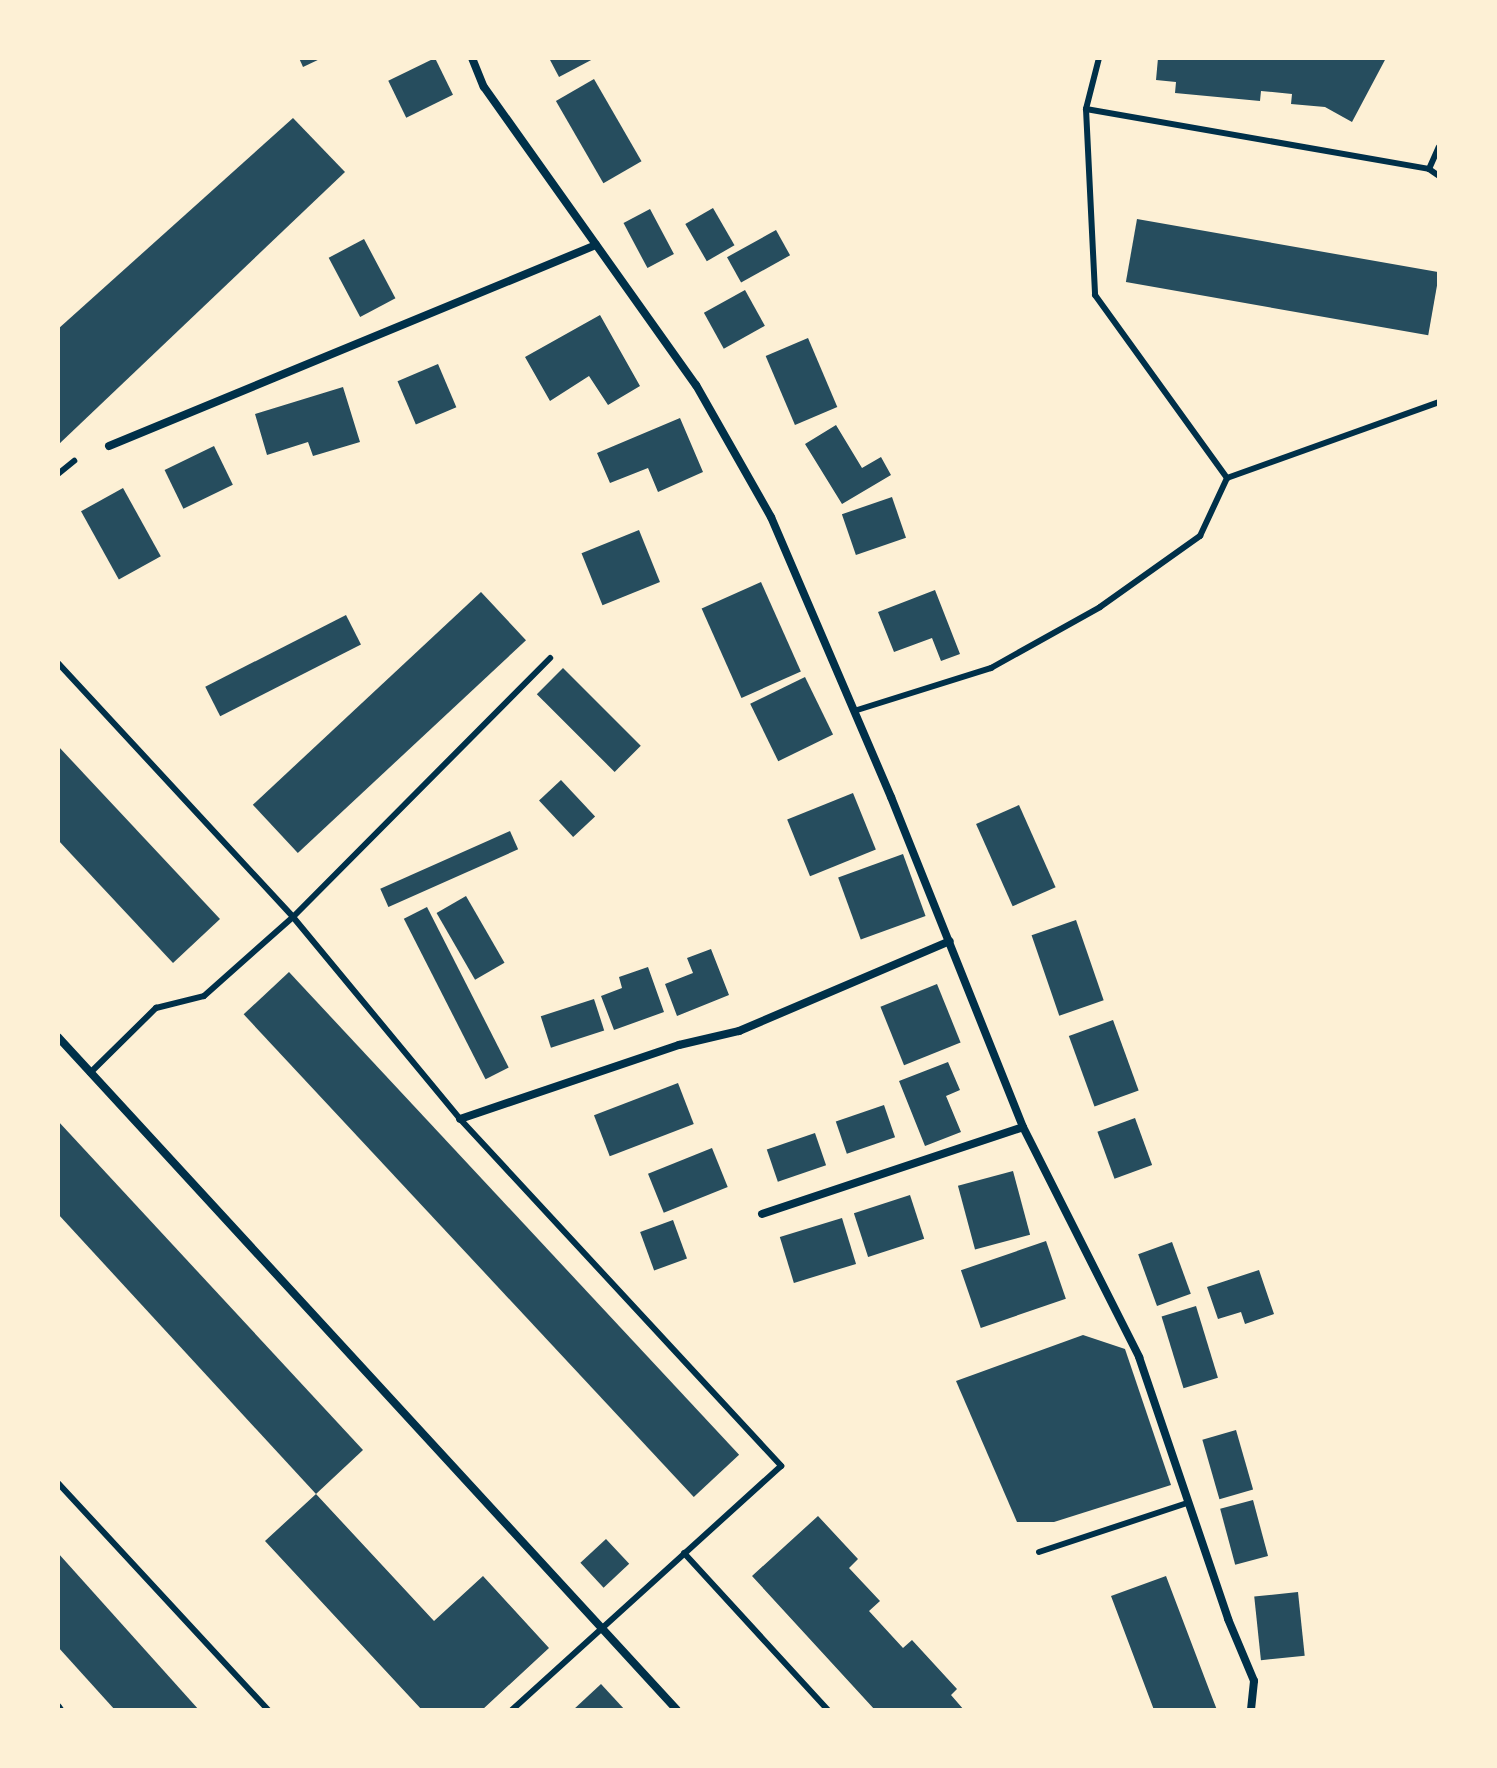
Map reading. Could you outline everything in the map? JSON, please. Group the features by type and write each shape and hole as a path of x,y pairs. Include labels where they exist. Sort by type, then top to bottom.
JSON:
{"street":[{"path":"472,58 484,87 696,385 771,517 950,941 1023,1127 1139,1357 1228,1619 1254,1681 1251,1710"},
{"path":"109,446 596,245"},
{"path":"460,1119 679,1045 739,1031 950,941"},
{"path":"58,1037 677,1710"},
{"path":"762,1214 1023,1127"}],"lane":[{"path":"1099,58 1086,109 1095,295 1227,478"},
{"path":"1086,109 1429,169 1439,176"},
{"path":"1429,169 1439,147"},
{"path":"854,711 991,668 1100,607 1200,536 1227,478 1439,402"},
{"path":"58,474 74,461"},
{"path":"90,1073 156,1008 204,996 293,917 550,658"},
{"path":"58,663 293,917 460,1119 781,1466 512,1710"},
{"path":"58,1054 66,1047"},
{"path":"58,1483 268,1710"},
{"path":"1039,1552 1187,1503"},
{"path":"684,1553 828,1710"}],"building":[{"path":"299,58 322,58 303,67"},
{"path":"435,58 453,95 406,118 388,81"},
{"path":"549,58 595,58 559,77"},
{"path":"1158,58 1386,58 1352,122 1325,107 1291,104 1292,94 1261,91 1260,101 1175,93 1176,82 1156,80"},
{"path":"594,79 642,161 603,183 556,101"},
{"path":"293,118 345,172 58,445 58,329"},
{"path":"713,208 734,245 707,261 685,224"},
{"path":"650,209 674,254 647,268 624,223"},
{"path":"1137,219 1439,272 1428,335 1126,282"},
{"path":"776,230 790,255 741,283 727,257"},
{"path":"364,239 395,298 360,317 329,258"},
{"path":"745,290 765,326 724,349 704,313"},
{"path":"600,315 640,386 608,405 589,376 550,401 525,357"},
{"path":"808,338 837,407 795,425 766,356"},
{"path":"438,364 456,407 416,424 397,381"},
{"path":"343,387 360,442 313,456 308,442 267,455 255,414"},
{"path":"680,418 703,472 658,492 648,468 610,483 597,453"},
{"path":"836,425 862,468 881,457 891,475 842,504 805,444"},
{"path":"214,446 233,485 183,509 165,470"},
{"path":"123,488 161,556 119,579 81,511"},
{"path":"892,497 906,538 856,555 842,514"},
{"path":"639,530 660,582 602,605 582,553"},
{"path":"761,582 801,672 741,698 702,608"},
{"path":"935,590 960,654 941,661 932,638 894,652 878,612"},
{"path":"481,592 526,640 298,853 253,805"},
{"path":"346,615 361,644 220,716 205,687"},
{"path":"563,668 641,746 615,772 537,694"},
{"path":"805,677 833,735 778,761 750,704"},
{"path":"58,746 220,919 173,963 58,840"},
{"path":"561,780 595,817 573,837 539,800"},
{"path":"853,793 876,850 810,876 787,820"},
{"path":"1019,805 1056,887 1013,906 976,824"},
{"path":"510,831 518,849 388,907 380,889"},
{"path":"903,854 926,916 861,940 838,878"},
{"path":"466,896 504,963 475,980 437,913"},
{"path":"427,907 509,1067 486,1079 404,919"},
{"path":"1076,920 1104,1000 1059,1016 1032,935"},
{"path":"711,949 729,995 677,1016 665,984 693,973 687,958"},
{"path":"648,967 664,1012 614,1030 601,996 622,988 619,977"},
{"path":"289,972 739,1455 694,1497 244,1014"},
{"path":"937,984 961,1042 904,1065 880,1007"},
{"path":"594,999 604,1030 551,1048 541,1016"},
{"path":"1113,1020 1139,1090 1094,1107 1069,1036"},
{"path":"948,1062 960,1090 946,1096 961,1132 925,1146 899,1081"},
{"path":"678,1083 694,1124 610,1156 594,1115"},
{"path":"884,1105 895,1137 847,1154 836,1122"},
{"path":"1135,1118 1152,1165 1115,1179 1097,1132"},
{"path":"58,1121 363,1450 316,1494 58,1214"},
{"path":"815,1133 826,1165 778,1182 767,1150"},
{"path":"712,1148 728,1187 664,1213 648,1174"},
{"path":"1013,1171 1030,1235 975,1250 958,1186"},
{"path":"910,1195 924,1239 868,1257 854,1213"},
{"path":"842,1218 856,1264 794,1283 780,1237"},
{"path":"673,1220 687,1259 654,1270 640,1232"},
{"path":"1046,1241 1066,1299 981,1328 961,1270"},
{"path":"1172,1242 1191,1294 1157,1306 1138,1254"},
{"path":"1259,1270 1274,1314 1245,1324 1241,1312 1218,1319 1207,1287"},
{"path":"1196,1306 1218,1378 1184,1388 1162,1317"},
{"path":"1083,1335 1125,1349 1171,1485 1054,1522 1017,1522 956,1381"},
{"path":"1236,1430 1253,1490 1219,1499 1202,1440"},
{"path":"316,1494 434,1621 483,1576 549,1648 482,1710 422,1710 265,1541"},
{"path":"1253,1500 1268,1556 1235,1565 1220,1509"},
{"path":"818,1516 858,1559 849,1568 880,1601 869,1611 903,1648 912,1640 957,1689 951,1695 964,1710 875,1710 752,1576"},
{"path":"606,1539 629,1564 604,1588 580,1563"},
{"path":"58,1553 199,1710 115,1710 58,1647"},
{"path":"1166,1576 1217,1710 1154,1710 1111,1596"},
{"path":"1298,1592 1305,1656 1261,1660 1254,1597"},
{"path":"601,1684 625,1710 573,1710"}]}
